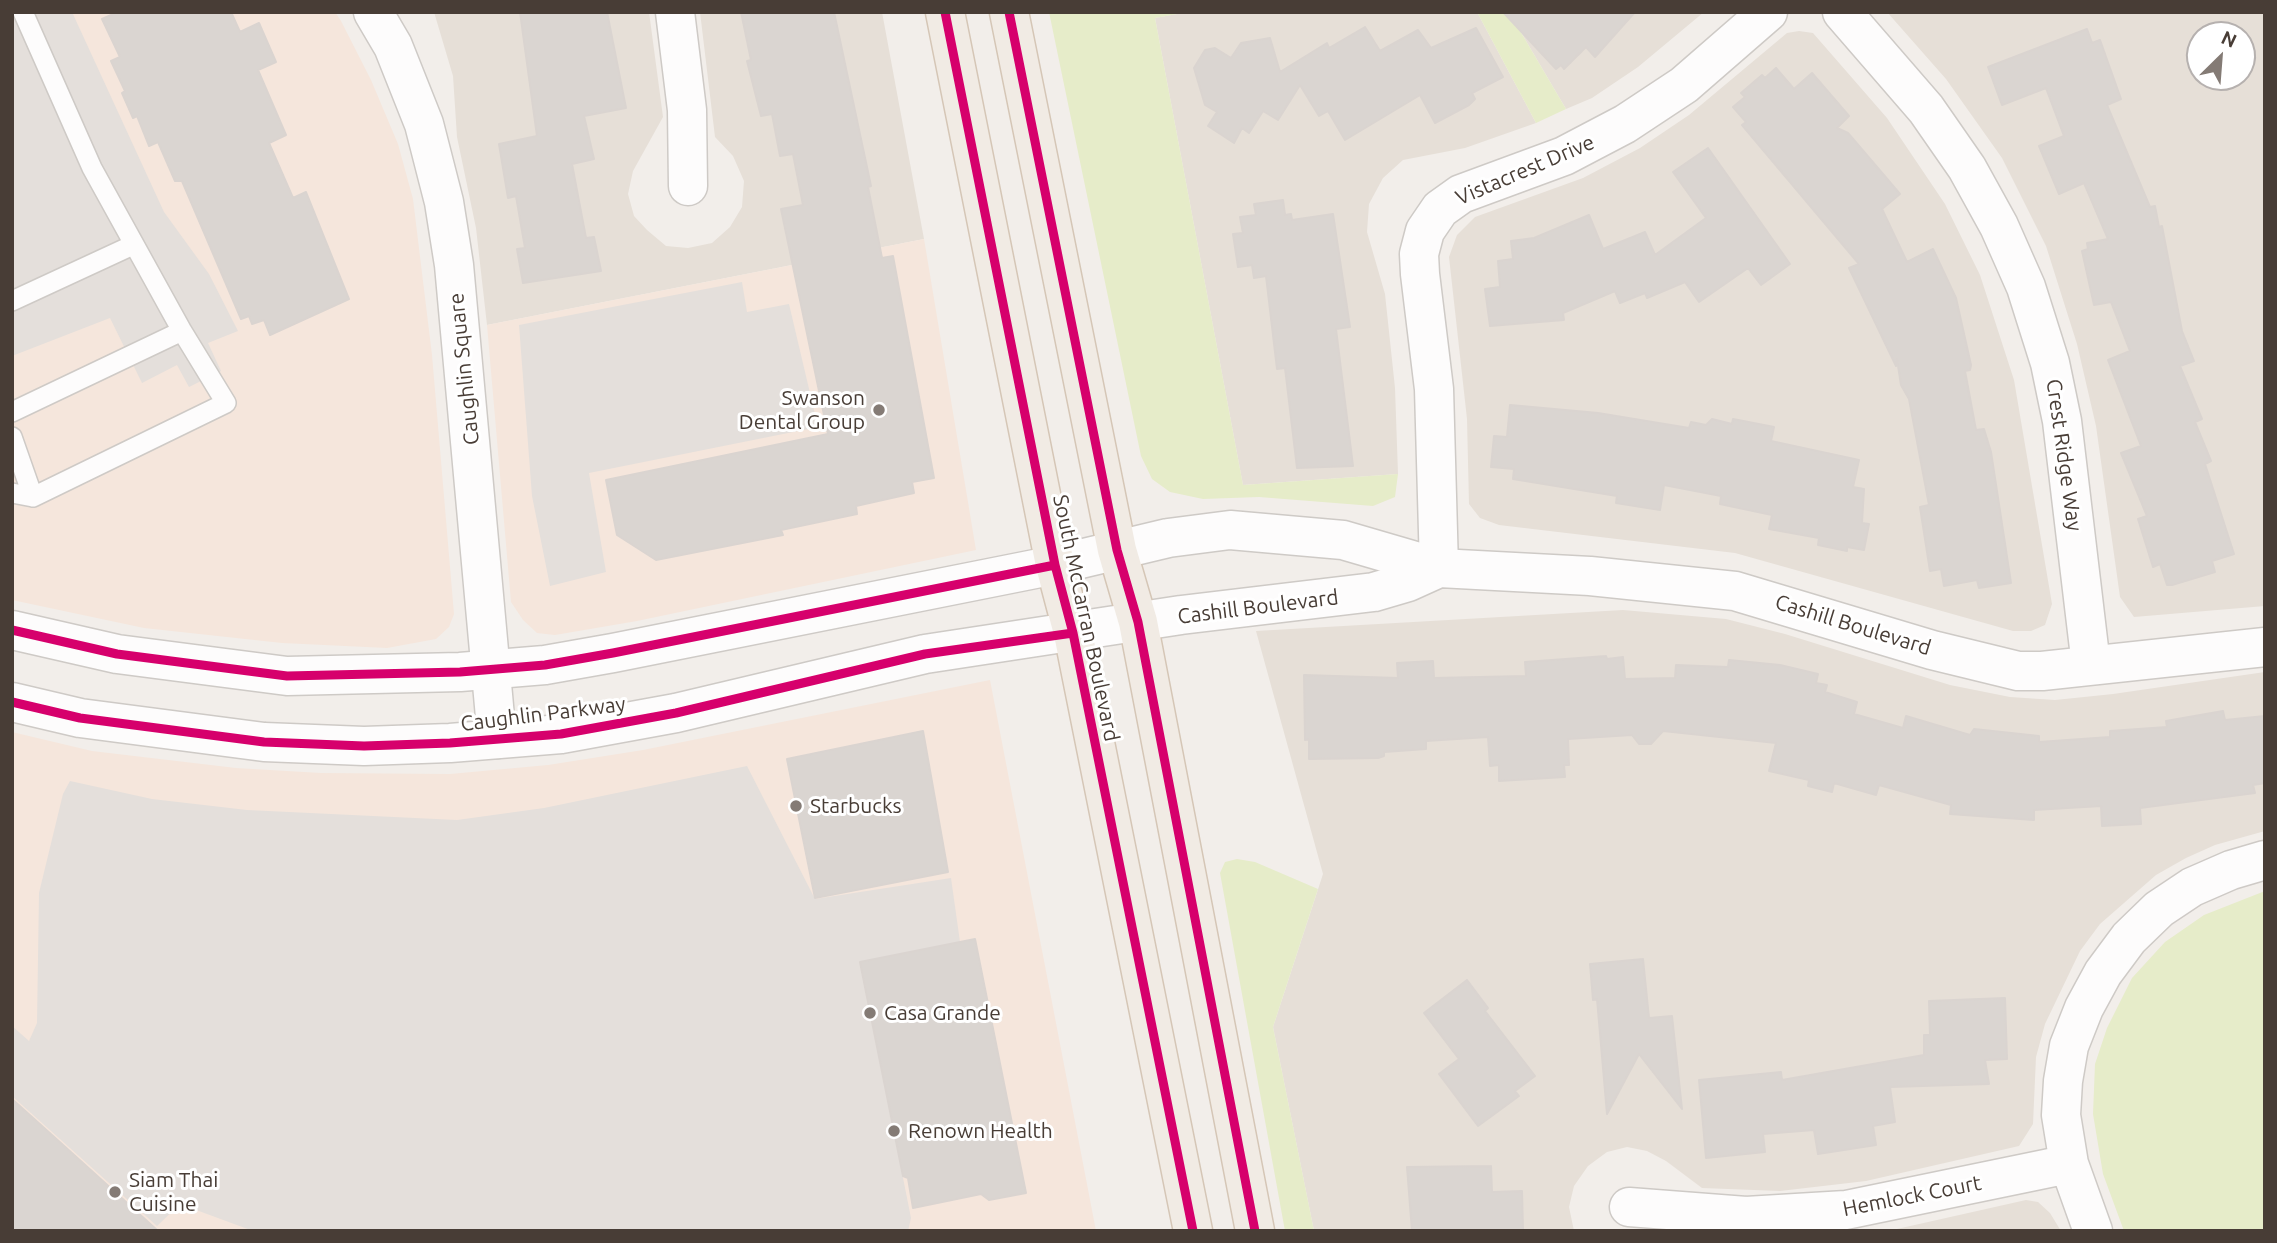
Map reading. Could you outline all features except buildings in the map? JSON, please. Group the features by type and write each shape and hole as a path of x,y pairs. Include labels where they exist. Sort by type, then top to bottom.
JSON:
{"main road":[{"name":"South McCarran Boulevard","path":"945,12 1055,565 1073,633 1193,1231"},
{"path":"1009,12 1117,550 1138,622 1255,1231"}],"street":[{"name":"Caughlin Square","path":"373,12 393,46 424,124 444,202 454,265 497,739"},
{"path":"675,12 687,110 688,186"},
{"name":"Vistacrest Drive","path":"1439,568 1434,389 1419,254 1425,231 1440,209 1461,194 1564,156 1625,124 1684,85 1768,12"},
{"name":"Crest Ridge Way","path":"1842,12 1926,109 1967,168 1999,226 2026,287 2050,363 2062,421 2091,665"},
{"name":"Cashill Boulevard","path":"1055,565 1168,538 1230,530 1278,532 1343,540 1439,568 1590,576 1699,586 1780,603 1984,664 2042,671 2265,647"},
{"path":"12,630 117,654 287,676 491,669 613,653 1055,565"},
{"name":"Cashill Boulevard","path":"1073,633 1138,622 1374,592 1439,568"},
{"name":"Caughlin Parkway","path":"12,702 80,718 264,742 364,746 497,739 561,734 676,713 925,654 1073,633"},
{"path":"2093,1231 2069,1164 2062,1115 2063,1081 2070,1046 2084,1007 2103,973 2129,938 2159,909 2192,887 2231,870 2265,860"},
{"name":"Hemlock Court","path":"1629,1207 1746,1216 1846,1210 2069,1164"}],"lane":[{"path":"12,493 33,497 226,403 182,331 92,168 23,12"},
{"path":"12,301 133,245"},
{"path":"12,412 182,331"},
{"path":"12,437 33,497"}],"shaded area":[{"path":"12,12 335,12 371,80 398,144 413,199 432,355 454,614 449,627 436,639 387,648 282,643 144,628 12,600"},
{"path":"12,12 72,12 164,212 209,274 238,331 208,343 221,371 189,387 177,365 142,383 110,318 12,356"},
{"path":"434,12 649,12 663,117 633,171 628,194 634,216 647,230 666,246 688,248 712,243 730,227 742,207 744,181 733,156 715,137 700,12 882,12 924,239 487,325 476,228 457,137 453,76"},
{"path":"1188,12 1477,12 1536,123 1465,148 1403,160 1383,178 1369,204 1367,232 1385,294 1395,388 1398,474 1243,485 1155,18"},
{"path":"1509,12 1704,12 1638,67 1592,98 1566,109"},
{"path":"1887,12 2265,12 2265,606 2134,617 2120,597 2096,426 2077,344 2046,246 2002,158 1946,79"},
{"path":"1787,33 1813,33 1887,118 1945,204 1980,275 2014,380 2052,604 2045,625 2031,631 2013,631 1735,553 1499,525 1480,518 1469,504 1467,419 1449,257 1457,235 1475,217 1583,178 1640,148 1689,115"},
{"path":"924,239 976,550 637,621 555,635 537,633 523,620 511,602 487,325"},
{"path":"742,282 747,312 789,304 818,427 589,473 606,572 550,586 532,496 519,325"},
{"path":"1623,610 1726,619 1785,634 1950,685 2010,697 2055,700 2265,672 2265,831 2215,845 2186,858 2156,875 2100,924 2080,951 2045,1024 2036,1057 2033,1124 2019,1146 1866,1181 1780,1191 1702,1188 1666,1161 1647,1151 1627,1147 1607,1152 1588,1166 1574,1186 1569,1207 1574,1231 1314,1231 1273,1027 1323,874 1256,631"},
{"path":"990,680 1096,1231 12,1231 12,732 92,751 236,768 321,773 450,774 548,765 643,750"},
{"path":"747,766 815,899 951,878 961,949 861,967 911,1218 908,1231 253,1231 180,1204 157,1226 12,1096 12,1026 29,1041 37,1023 39,893 63,794 70,781 152,799 247,810 457,820 544,808"},
{"path":"2026,1200 2038,1202 2050,1213 2061,1231 1888,1231"}],"green space":[{"path":"1049,12 1188,12 1155,18 1243,485 1398,474 1395,497 1373,506 1259,497 1203,499 1170,492 1152,479 1141,456"},
{"path":"1477,12 1509,12 1566,109 1536,123"},
{"path":"1237,859 1255,862 1318,889 1273,1027 1314,1231 1285,1231 1220,873 1225,862"},
{"path":"2265,891 2265,1231 2124,1231 2103,1174 2093,1114 2095,1064 2107,1028 2132,978 2165,942 2204,915"}],"cycle path":[{"path":"945,12 1055,565 1073,633 1193,1231"},
{"path":"1009,12 1117,550 1138,622 1255,1231"},
{"path":"12,630 117,654 287,676 460,672 545,665 613,653 1055,565"},
{"path":"12,702 80,718 264,742 364,746 450,743 561,734 676,713 925,654 1073,633"}],"place":[{"name":"Swanson Dental Group","path":"879,410"},
{"name":"Starbucks","path":"796,806"},
{"name":"Casa Grande","path":"870,1013"},
{"name":"Renown Health","path":"894,1131"},
{"name":"Siam Thai Cuisine","path":"115,1192"}]}
